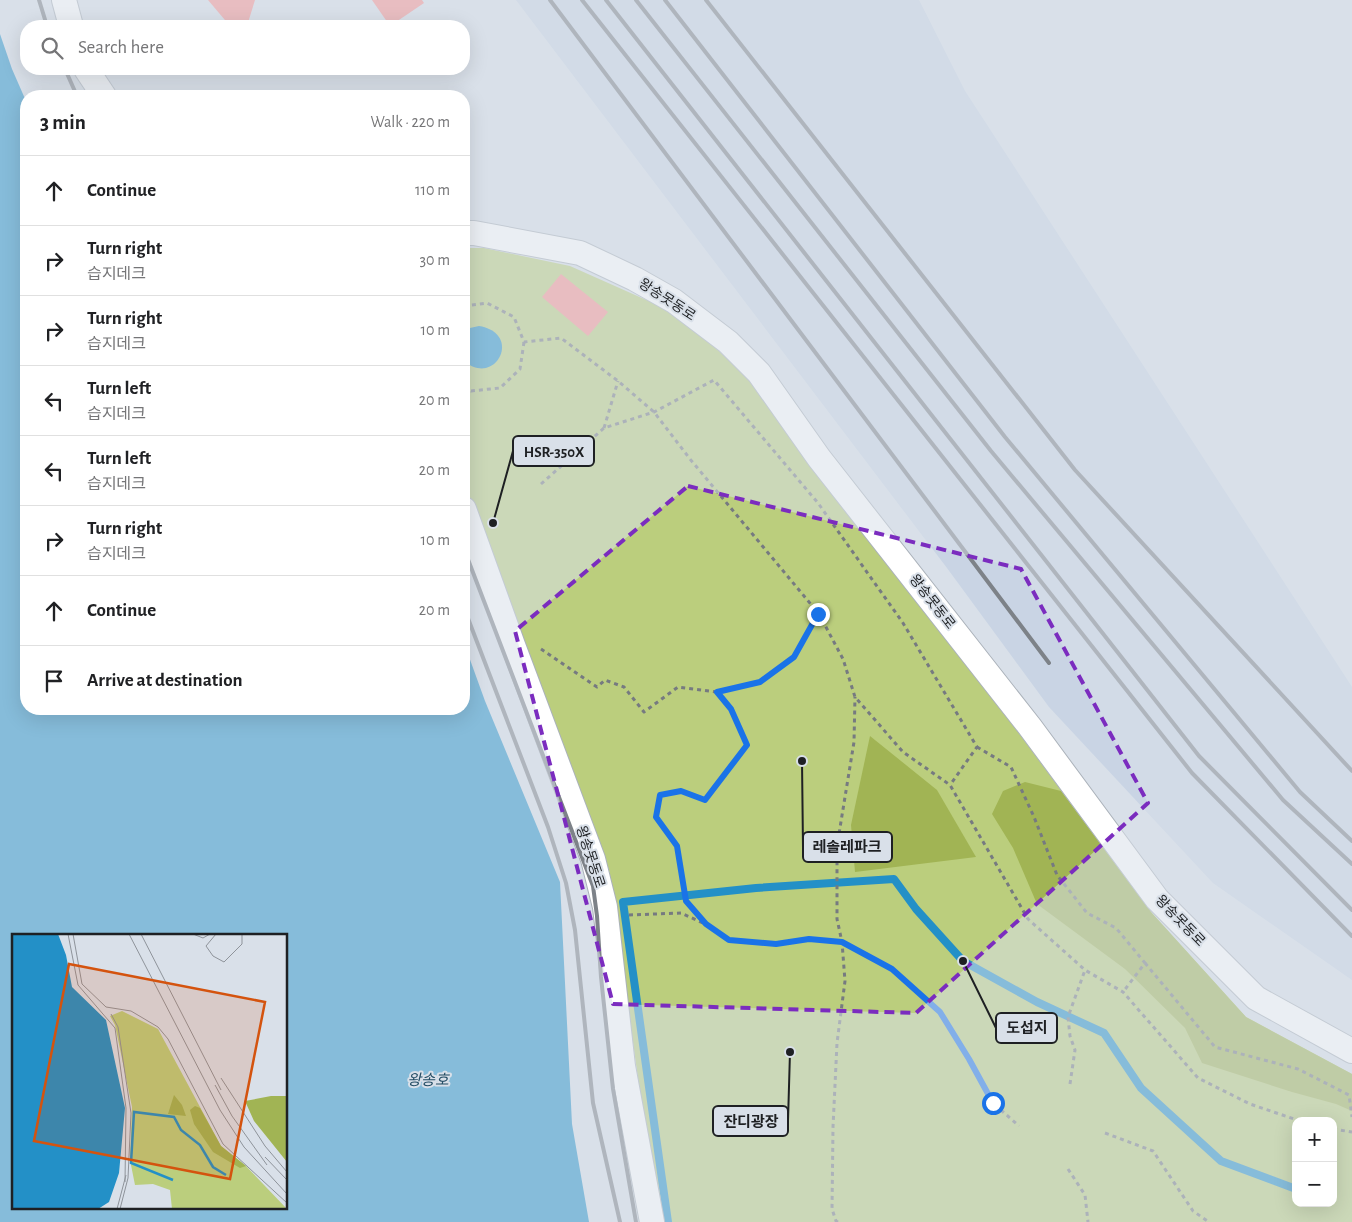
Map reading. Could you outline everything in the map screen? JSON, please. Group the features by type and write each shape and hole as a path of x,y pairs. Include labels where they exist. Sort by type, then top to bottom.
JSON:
{"street":[{"path":"64,0 69,20"},
{"path":"90,75 100,90"},
{"name":"왕송못동로","path":"470,233 580,253 635,279 674,301 728,342 760,373 820,458 1030,727 1157,899 1256,998 1352,1051"},
{"name":"왕송못동로","path":"470,526 512,645 593,859 605,907 623,1066 652,1222"}],"path":[{"path":"470,305 487,303 514,316 524,342 520,369 500,388 470,390"},
{"path":"524,342 561,338 618,381 654,412 690,459 818,614 843,659 855,697 854,742 837,846 838,919 845,981 837,1043 833,1128 832,1209 836,1222"},
{"path":"541,484 604,428 654,412 714,380 823,511 903,623 977,747 1011,768 1034,817 1057,875 1088,913 1116,928 1215,1047 1298,1069 1349,1095 1352,1117"},
{"path":"604,428 618,381"},
{"path":"555,659 597,687 605,680 624,687 644,712 678,687 717,692 760,682 794,657 818,614"},
{"path":"706,924 686,901 677,846 656,817 660,795 681,791 705,800 747,745 731,709 717,692"},
{"path":"855,697 904,752 950,785 1028,919 1084,970 1123,992 1198,1078 1250,1104 1292,1118"},
{"path":"950,785 977,747"},
{"path":"629,915 680,913 706,924 729,940 776,944 809,939 842,942 892,969 940,1012 993,1103 1019,1126"},
{"path":"1123,992 1145,963"},
{"path":"1070,1084 1075,1050 1070,1036 1068,1018 1084,970"},
{"path":"1337,1130 1352,1132"},
{"path":"1105,1133 1153,1151 1193,1211 1209,1222"},
{"path":"1068,1169 1085,1195 1088,1222"}],"highlighted area":[{"path":"688,486 1021,569 1148,803 916,1013 613,1004 515,631"}],"shaded area":[{"path":"516,0 919,0 965,91 1352,687 1352,980 1213,883 1049,707 947,568"}],"green space":[{"path":"470,248 484,248 570,266 680,315 751,381 813,468 1018,732 1151,912 1246,1017 1352,1074 1352,1222 658,1222 609,870 587,820 527,662 470,498"},
{"path":"870,736 937,790 976,857 855,872 851,825"},
{"path":"1025,782 1061,791 1151,912 1246,1017 1352,1074 1352,1111 1336,1104 1202,1063 1185,1028 1125,969 1037,904 1013,848 992,814 1003,791"}],"water":[{"name":"왕송호","path":"0,34 21,90 20,715 470,715 470,660 485,701 560,882 572,1124 589,1222 0,1222"},
{"path":"479,326 492,331 500,338 502,347 500,356 494,364 486,368 476,368 470,364 470,328"}],"building":[{"path":"208,0 255,0 249,20 225,20"},
{"path":"372,0 422,0 424,3 399,20 386,20"},
{"path":"561,274 608,312 588,336 542,297"}],"waterway":[{"path":"668,1222 623,902 756,888 894,879 916,909 963,961 1037,1002 1104,1033 1141,1088 1221,1161 1292,1188"}],"railway":[{"path":"39,0 45,20"},
{"path":"550,0 1049,663"},
{"path":"582,0 1192,773 1352,936"},
{"path":"606,0 1199,756 1352,910"},
{"path":"636,0 991,451 1283,800 1352,864"},
{"path":"665,0 1005,437 1300,792 1352,841"},
{"path":"706,0 1075,470 1352,771"},
{"path":"68,75 74,90"},
{"path":"470,565 593,886 613,1089 636,1222"},
{"path":"470,624 548,827 566,883 575,930 593,1103 620,1222"}],"place":[{"name":"HSR-350X","path":"493,523"},
{"name":"레솔레파크","path":"802,761"},
{"name":"도섭지","path":"963,961"},
{"name":"잔디광장","path":"790,1052"}],"route":[{"path":"818,614 794,657 760,682 717,692 731,709 747,745 705,800 681,791 660,795 656,817 677,846 686,901 706,924 729,940 776,944 809,939 842,942 892,969 940,1012 993,1103"}]}
